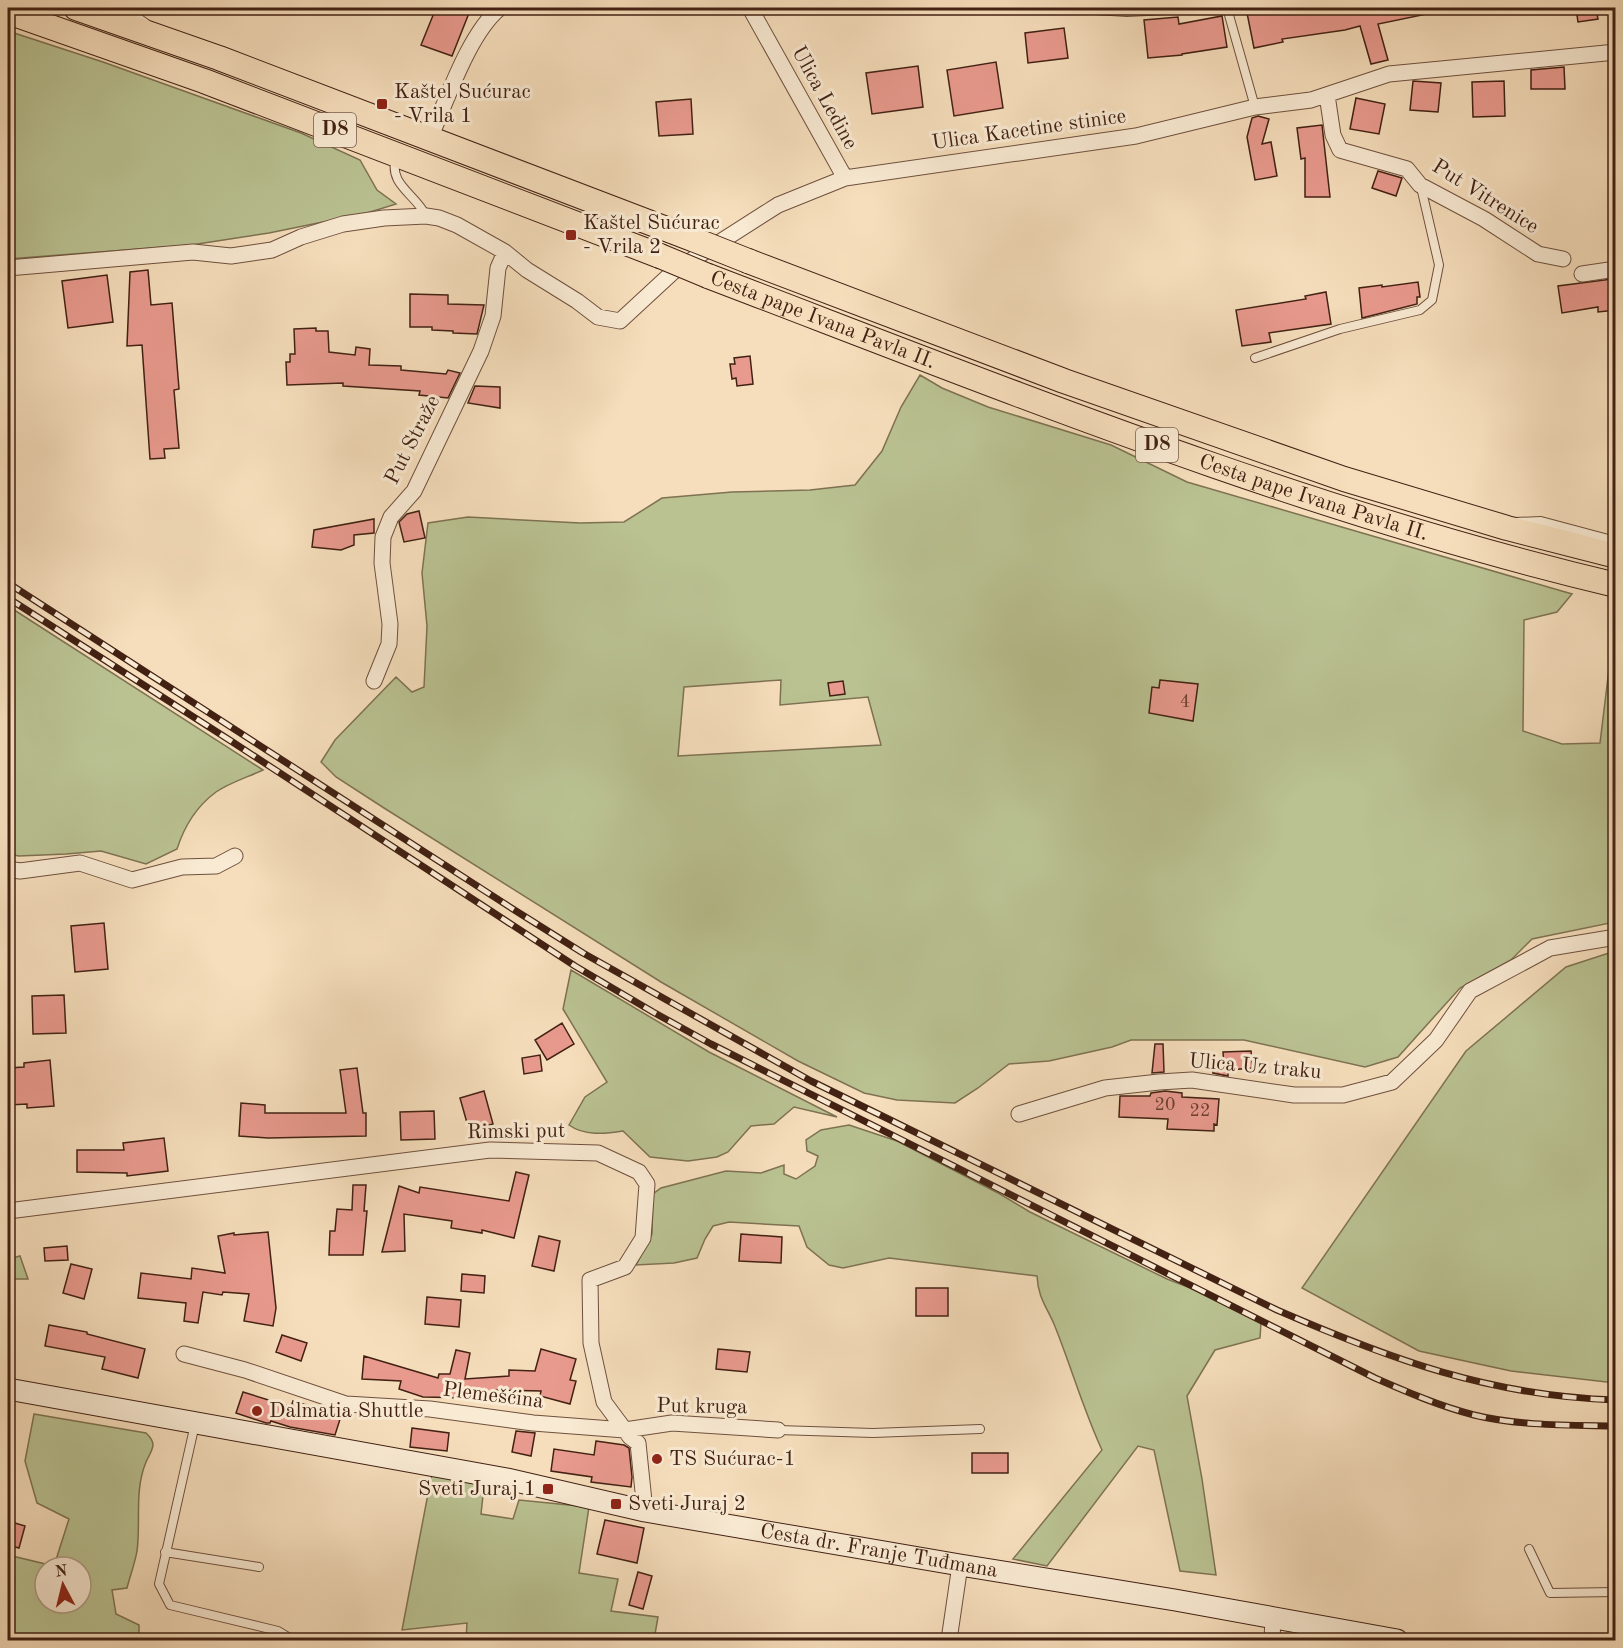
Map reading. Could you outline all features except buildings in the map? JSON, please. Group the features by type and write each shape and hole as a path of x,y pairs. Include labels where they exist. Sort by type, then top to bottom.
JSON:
{"main road":[{"name":"Cesta pape Ivana Pavla II.","path":"76,8 161,37 430,138 1064,381 1344,479 1497,525 1616,556"},
{"name":"Cesta pape Ivana Pavla II.","path":"8,12 204,81 1046,405 1231,472 1455,544 1616,585"},
{"name":"Cesta dr. Franje Tuđmana","path":"8,1389 507,1479 645,1511 1273,1617 1397,1641"}],"street":[{"path":"430,138 473,43 490,16 500,8"},
{"name":"Ulica Ledine","path":"750,8 845,178"},
{"name":"Ulica Kacetine stinice","path":"505,252 527,270 598,317 620,321 673,272 778,205 845,178 1136,136 1256,107 1311,100 1389,74 1616,52"},
{"name":"Put Vitrenice","path":"1327,95 1333,135 1340,150 1407,169 1420,186 1484,219 1538,254 1563,259"},
{"path":"8,268 193,252 231,256 272,250 301,237 343,224 384,218 426,216 457,225 505,252"},
{"name":"Put Straže","path":"374,681 389,644 390,624 382,563 382,537 391,517 414,491 481,351 493,316 498,268 505,252"},
{"path":"1582,274 1616,269"},
{"path":"8,870 20,871 81,863 132,880 182,867 216,866 235,856"},
{"name":"Ulica Uz traku","path":"1019,1114 1105,1088 1159,1082 1192,1080 1303,1095 1343,1095 1392,1082 1436,1040 1470,991 1550,948 1616,937"},
{"name":"Rimski put","path":"8,1211 490,1150 598,1152 639,1172 647,1184 643,1238 625,1267 590,1280 591,1343 604,1402 630,1437 638,1443 645,1511"},
{"name":"Plemešćina","path":"184,1354 245,1370 346,1404 430,1409 533,1422 625,1430"},
{"name":"Put kruga","path":"625,1430 672,1423 778,1430"},
{"path":"949,1641 960,1565"},
{"path":"1272,1641 1273,1617"}],"lane":[{"path":"124,8 135,14 161,37"},
{"path":"1063,8 1127,12 1206,8"},
{"path":"1227,8 1256,107"},
{"path":"397,154 393,167 396,179 421,205 426,216"},
{"path":"1255,358 1340,329 1420,310 1432,300 1439,265 1420,186"},
{"path":"1497,525 1522,520 1541,521 1616,541"},
{"path":"195,1422 159,1584 170,1605 278,1631 293,1641"},
{"path":"778,1430 873,1433 980,1429"},
{"path":"1529,1549 1550,1593 1616,1592"},
{"path":"165,1552 259,1567"}],"green space":[{"path":"8,31 103,62 301,133 360,160 377,190 396,204 367,213 269,233 191,245 8,259"},
{"path":"920,375 942,388 988,407 1111,445 1187,482 1572,594 1557,612 1524,620 1523,731 1562,744 1600,743 1609,669 1615,671 1615,922 1532,939 1511,960 1460,988 1398,1057 1365,1067 1244,1040 1131,1040 1112,1047 1049,1061 1009,1064 955,1103 897,1100 864,1093 798,1061 661,982 336,777 321,762 335,740 396,677 412,692 424,687 427,626 422,573 428,523 468,517 580,523 624,522 662,498 732,492 810,490 855,485 882,451 901,407","holes":["781,680 780,705 868,697 881,745 678,756 684,687"]},
{"path":"8,606 263,770 216,792 192,818 177,849 146,864 101,851 19,856 8,854"},
{"path":"1615,953 1615,1383 1511,1371 1419,1351 1302,1288 1466,1051 1566,967"},
{"path":"571,970 709,1052 837,1117 794,1107 774,1124 751,1126 728,1152 717,1157 688,1161 650,1157 623,1131 595,1133 575,1129 569,1125 585,1097 607,1082 563,1009"},
{"path":"849,1125 897,1141 1030,1212 1167,1279 1206,1294 1261,1323 1260,1338 1215,1350 1187,1396 1216,1575 1180,1571 1154,1450 1138,1446 1047,1566 1013,1559 1102,1450 1041,1296 1037,1276 889,1258 843,1268 829,1265 807,1247 799,1226 729,1222 713,1226 697,1258 674,1263 636,1265 652,1234 653,1194 661,1188 726,1171 761,1173 784,1165 784,1174 796,1179 815,1166 818,1156 807,1151 806,1140 821,1130"},
{"path":"20,1256 28,1279 8,1279 8,1259"},
{"path":"34,1414 146,1433 152,1440 153,1447 140,1484 137,1551 127,1588 112,1590 116,1614 139,1625 139,1634 191,1640 8,1640 8,1555 33,1561 33,1615 93,1615 93,1555 58,1555 69,1519 37,1503 25,1461"},
{"path":"432,1473 484,1486 481,1514 513,1519 519,1500 589,1507 579,1573 618,1579 611,1611 658,1617 654,1640 466,1640 467,1623 402,1630"}],"railway":[{"path":"8,583 583,953 811,1081 1277,1310 1319,1328 1401,1359 1483,1383 1570,1397 1616,1400"},
{"path":"8,598 575,966 711,1044 1375,1378 1448,1407 1491,1419 1544,1424 1616,1426"}],"place":[{"name":"Kaštel Sućurac - Vrila 1","path":"382,104"},
{"name":"Kaštel Sućurac - Vrila 2","path":"571,235"},
{"name":"Dalmatia Shuttle","path":"257,1411"},
{"name":"TS Sućurac-1","path":"657,1459"},
{"name":"Sveti Juraj 1","path":"548,1489"},
{"name":"Sveti Juraj 2","path":"616,1504"}]}
